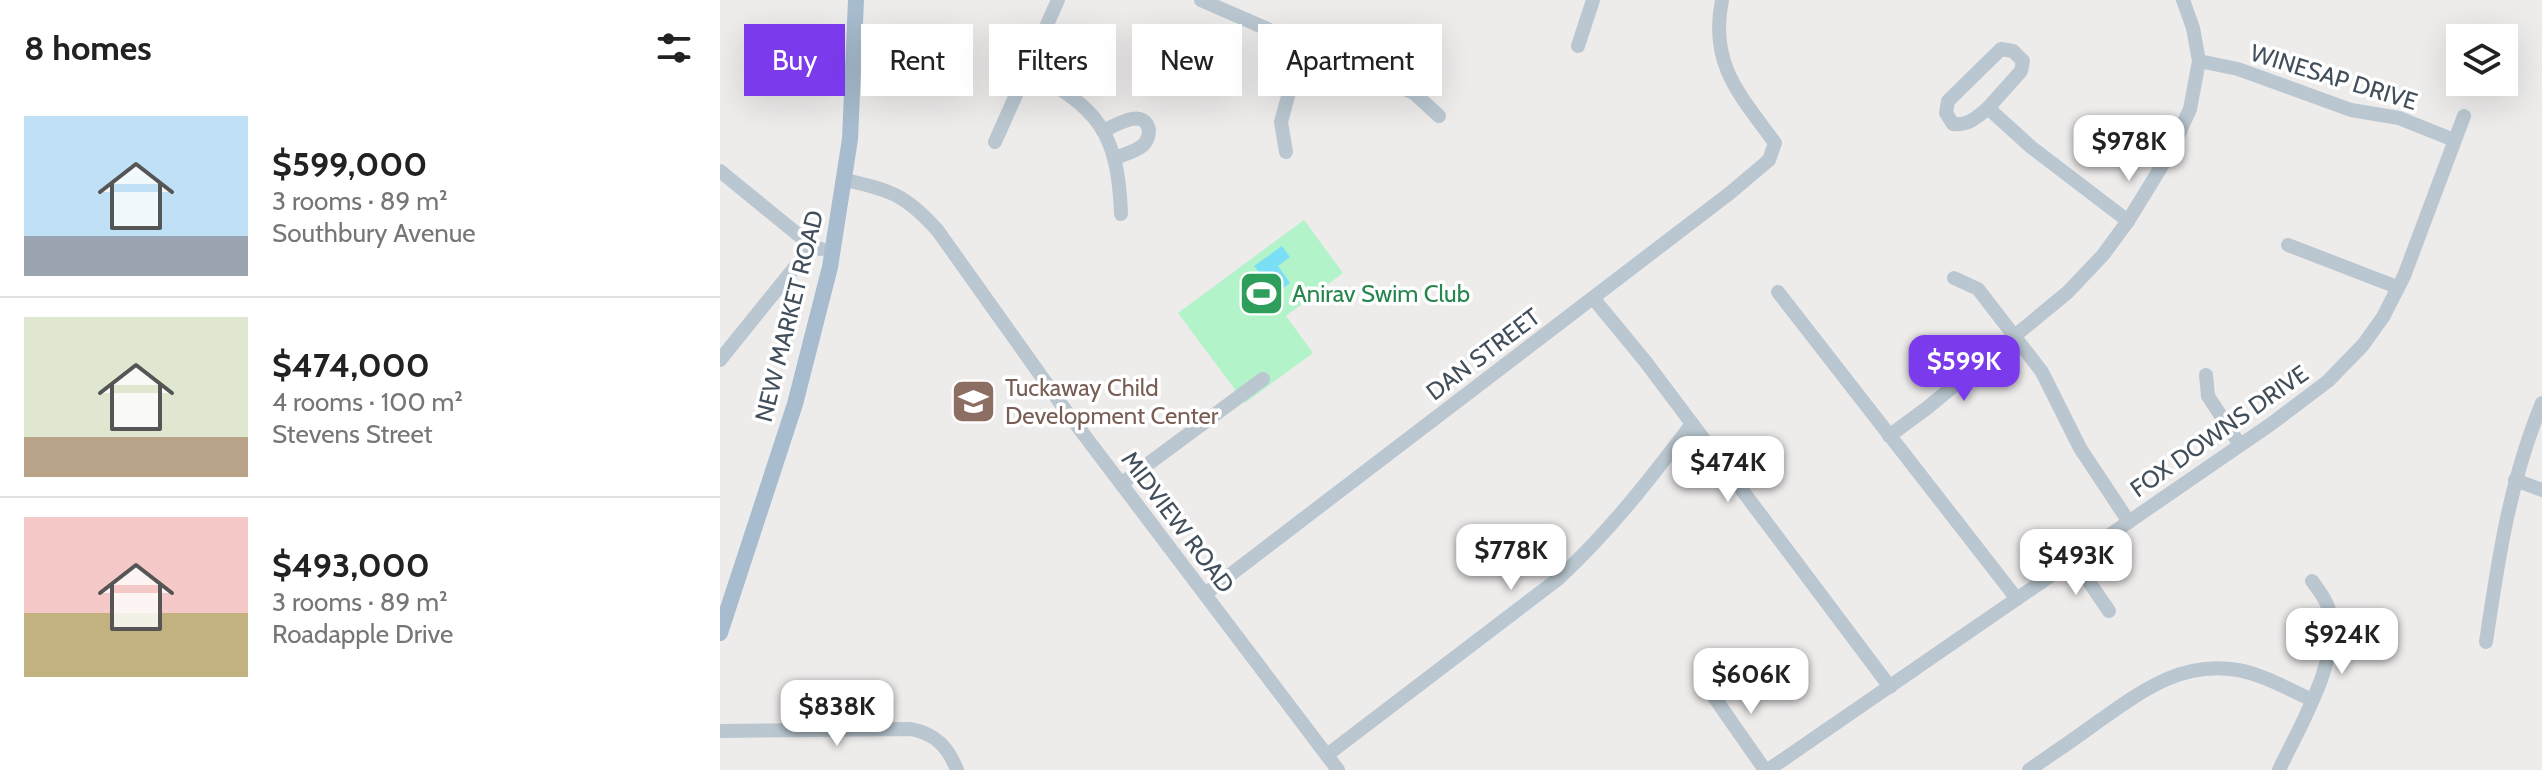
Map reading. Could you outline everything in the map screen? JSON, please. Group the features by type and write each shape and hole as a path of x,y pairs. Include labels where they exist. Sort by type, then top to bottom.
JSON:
{"main road":[{"name":"NEW MARKET ROAD","path":"720,633 795,404 832,252 845,180 853,94 856,0"}],"street":[{"path":"1047,24 1058,0"},
{"path":"1201,0 1258,25"},
{"path":"1578,46 1593,0"},
{"name":"DAN STREET","path":"1205,594 1769,160 1774,149 1773,141 1735,89 1723,62 1718,29 1720,0"},
{"path":"1889,436 2068,292 2103,255 2128,221 2171,151 2190,109 2199,61 2193,28 2183,0"},
{"path":"2001,49 2013,51 2023,61 2021,71 1988,108 1962,125 1953,124 1946,113 1948,101 2001,49"},
{"name":"WINESAP DRIVE","path":"2199,61 2238,69 2351,110 2399,118 2454,140"},
{"path":"995,142 1015,96"},
{"path":"1072,96 1103,131 1115,158 1121,214"},
{"path":"1286,152 1281,122 1288,96"},
{"path":"1417,96 1439,116"},
{"path":"1988,108 2031,147 2128,221"},
{"name":"FOX DOWNS DRIVE","path":"1766,770 2307,399 2346,363 2383,317 2404,276 2464,116"},
{"path":"1103,131 1131,118 1144,121 1148,127 1148,139 1144,144 1115,158"},
{"path":"720,171 812,246 832,252"},
{"name":"MIDVIEW ROAD","path":"845,180 896,193 924,215 938,231 1121,484 1338,770"},
{"path":"2288,245 2397,287"},
{"path":"720,360 812,246"},
{"path":"1954,278 1978,289 2042,372 2080,448 2129,522"},
{"path":"1778,292 2017,599"},
{"path":"1593,298 1645,361 1890,687"},
{"path":"2206,375 2208,396 2240,445"},
{"path":"1121,484 1263,379"},
{"path":"2486,642 2499,552 2515,480 2542,403"},
{"path":"1327,755 1558,579 1629,506 1692,424"},
{"path":"2515,480 2542,490"},
{"path":"2074,560 2109,611"},
{"path":"2279,770 2325,665 2331,627 2328,606 2312,581"},
{"path":"2029,770 2150,687 2189,671 2215,668 2252,673 2312,700"},
{"path":"1705,684 1766,770"},
{"path":"720,731 911,729 941,742 957,770"}],"green space":[{"name":"Anirav Swim Club","path":"1304,220 1343,273 1286,316 1313,353 1245,403 1178,313"}],"water":[{"path":"1282,246 1290,257 1278,266 1290,283 1266,300 1258,289 1267,282 1254,266"}],"place":[{"name":"Anirav Swim Club","path":"1261,293"},
{"name":"Tuckaway Child Development Center","path":"974,401"}]}
